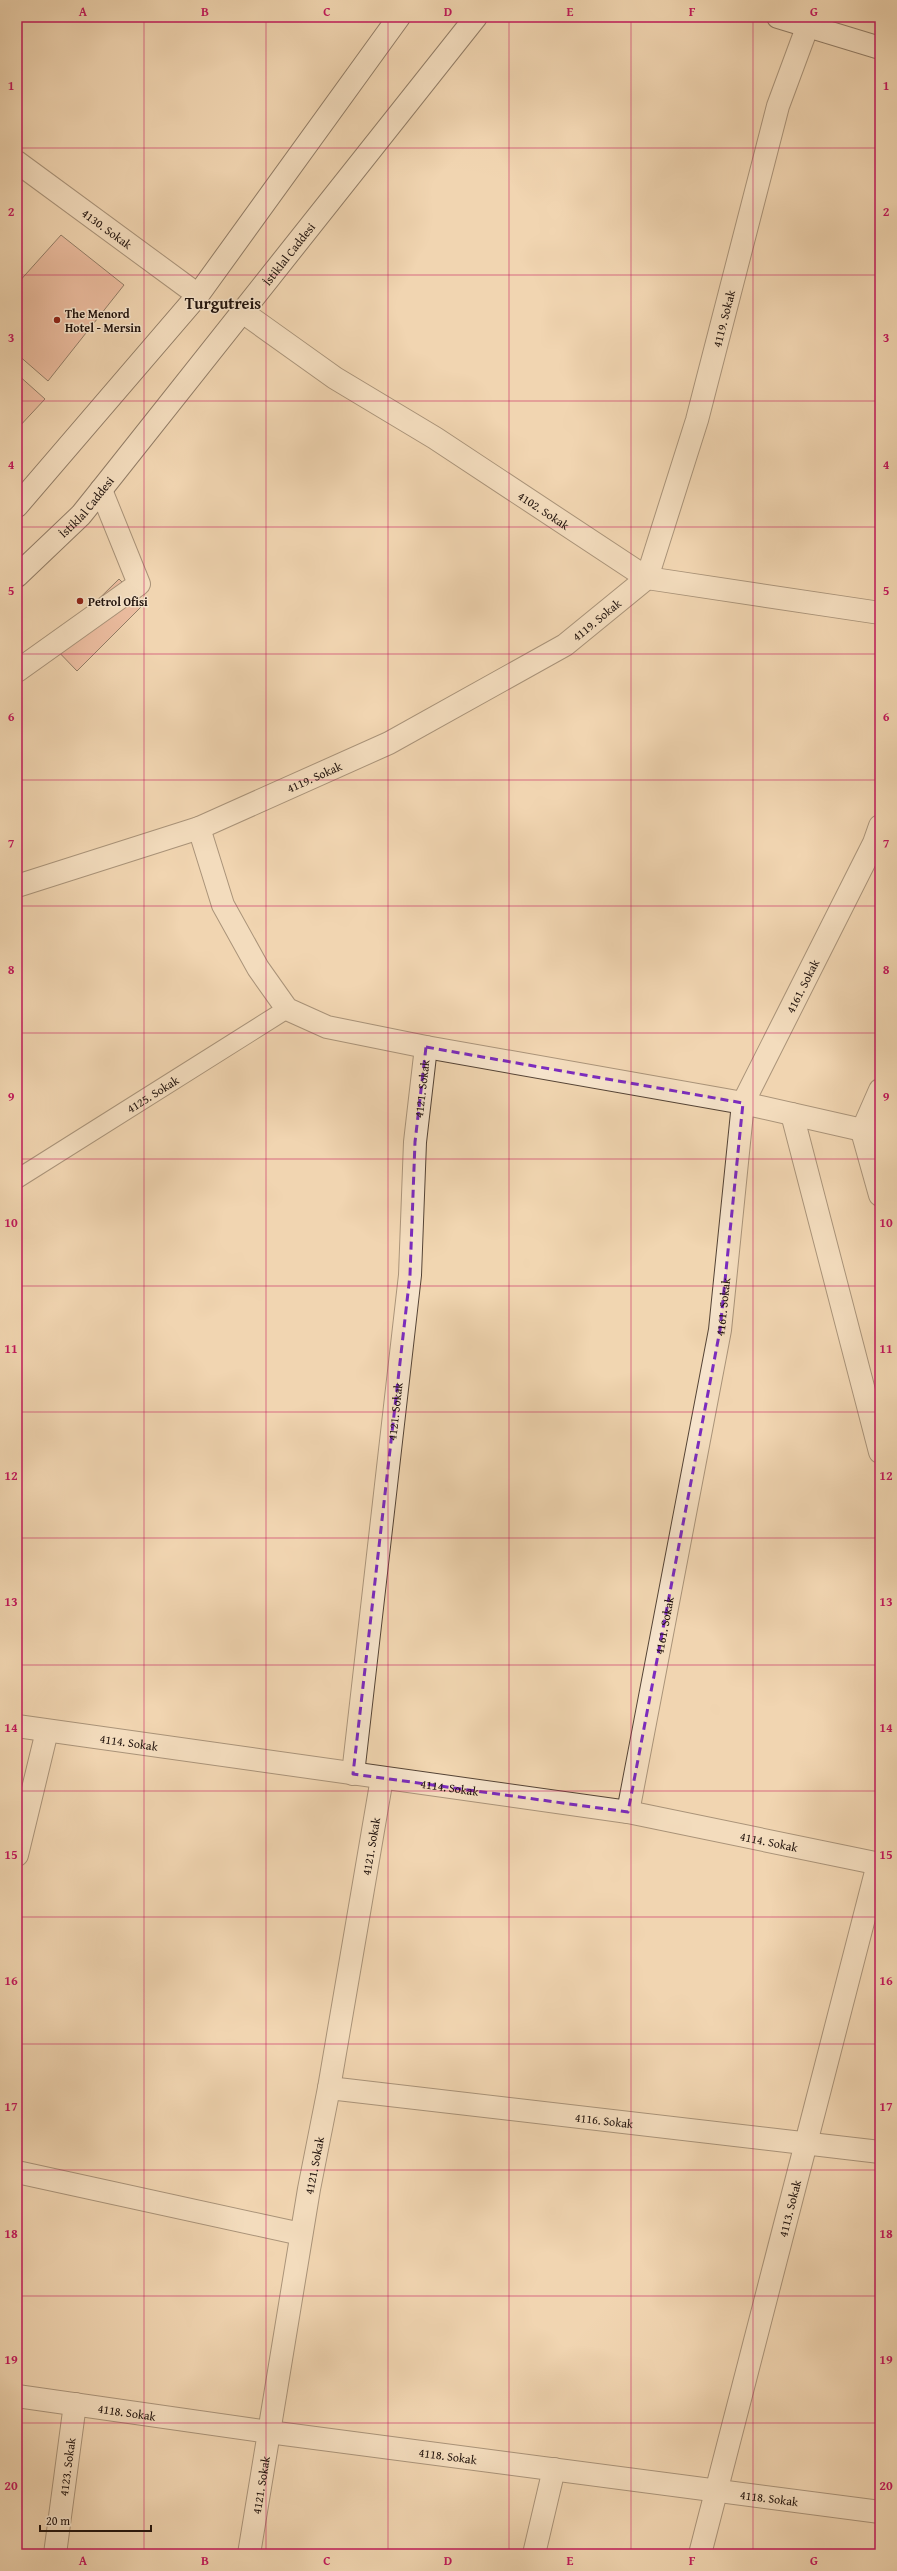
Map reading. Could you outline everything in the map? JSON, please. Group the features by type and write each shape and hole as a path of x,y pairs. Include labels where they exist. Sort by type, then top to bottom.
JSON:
{"street":[{"path":"17,506 198,295 399,17"},
{"name":"İstiklal Caddesi","path":"17,576 81,515 244,313 476,17"},
{"path":"778,17 878,43"},
{"name":"4119. Sokak","path":"17,886 198,828 389,743 565,645 647,578 697,420 778,106 808,26"},
{"name":"4130. Sokak","path":"17,162 198,295"},
{"name":"4102. Sokak","path":"244,313 335,378 435,438 647,578 880,613"},
{"path":"17,671 139,584 101,490"},
{"name":"4161. Sokak","path":"628,1812 720,1330 743,1103 870,850 880,826"},
{"path":"198,828 223,905 258,968 287,1009 327,1027 426,1047 743,1103 871,1133"},
{"name":"4121. Sokak","path":"353,1774 410,1275 415,1142 426,1047"},
{"path":"880,1090 871,1133 880,1196"},
{"path":"792,1114 880,1452"},
{"name":"4114. Sokak","path":"17,1726 628,1812 879,1864"},
{"path":"17,1855 47,1731"},
{"name":"4121. Sokak","path":"249,2554 301,2234 329,2088 382,1778"},
{"name":"4113. Sokak","path":"700,2554 879,1864"},
{"name":"4116. Sokak","path":"329,2088 807,2142 880,2152"},
{"path":"17,2172 301,2234"},
{"name":"4118. Sokak","path":"17,2396 269,2432 880,2512"},
{"name":"4123. Sokak","path":"54,2554 75,2404"},
{"path":"534,2554 554,2469"}],"lane":[{"name":"4125. Sokak","path":"17,1179 287,1009"}],"highlighted area":[{"path":"426,1047 743,1103 720,1330 628,1812 353,1774 410,1275 415,1142"}],"building":[{"name":"The Menord Hotel - Mersin","path":"61,235 124,285 48,381 17,354 17,284"},
{"path":"17,374 45,399 17,429"},
{"path":"119,579 144,604 77,671 52,645"}],"place":[{"name":"The Menord Hotel - Mersin","path":"57,320"},
{"name":"Petrol Ofisi","path":"80,601"}],"district":[{"name":"Turgutreis","path":"223,303"}]}
